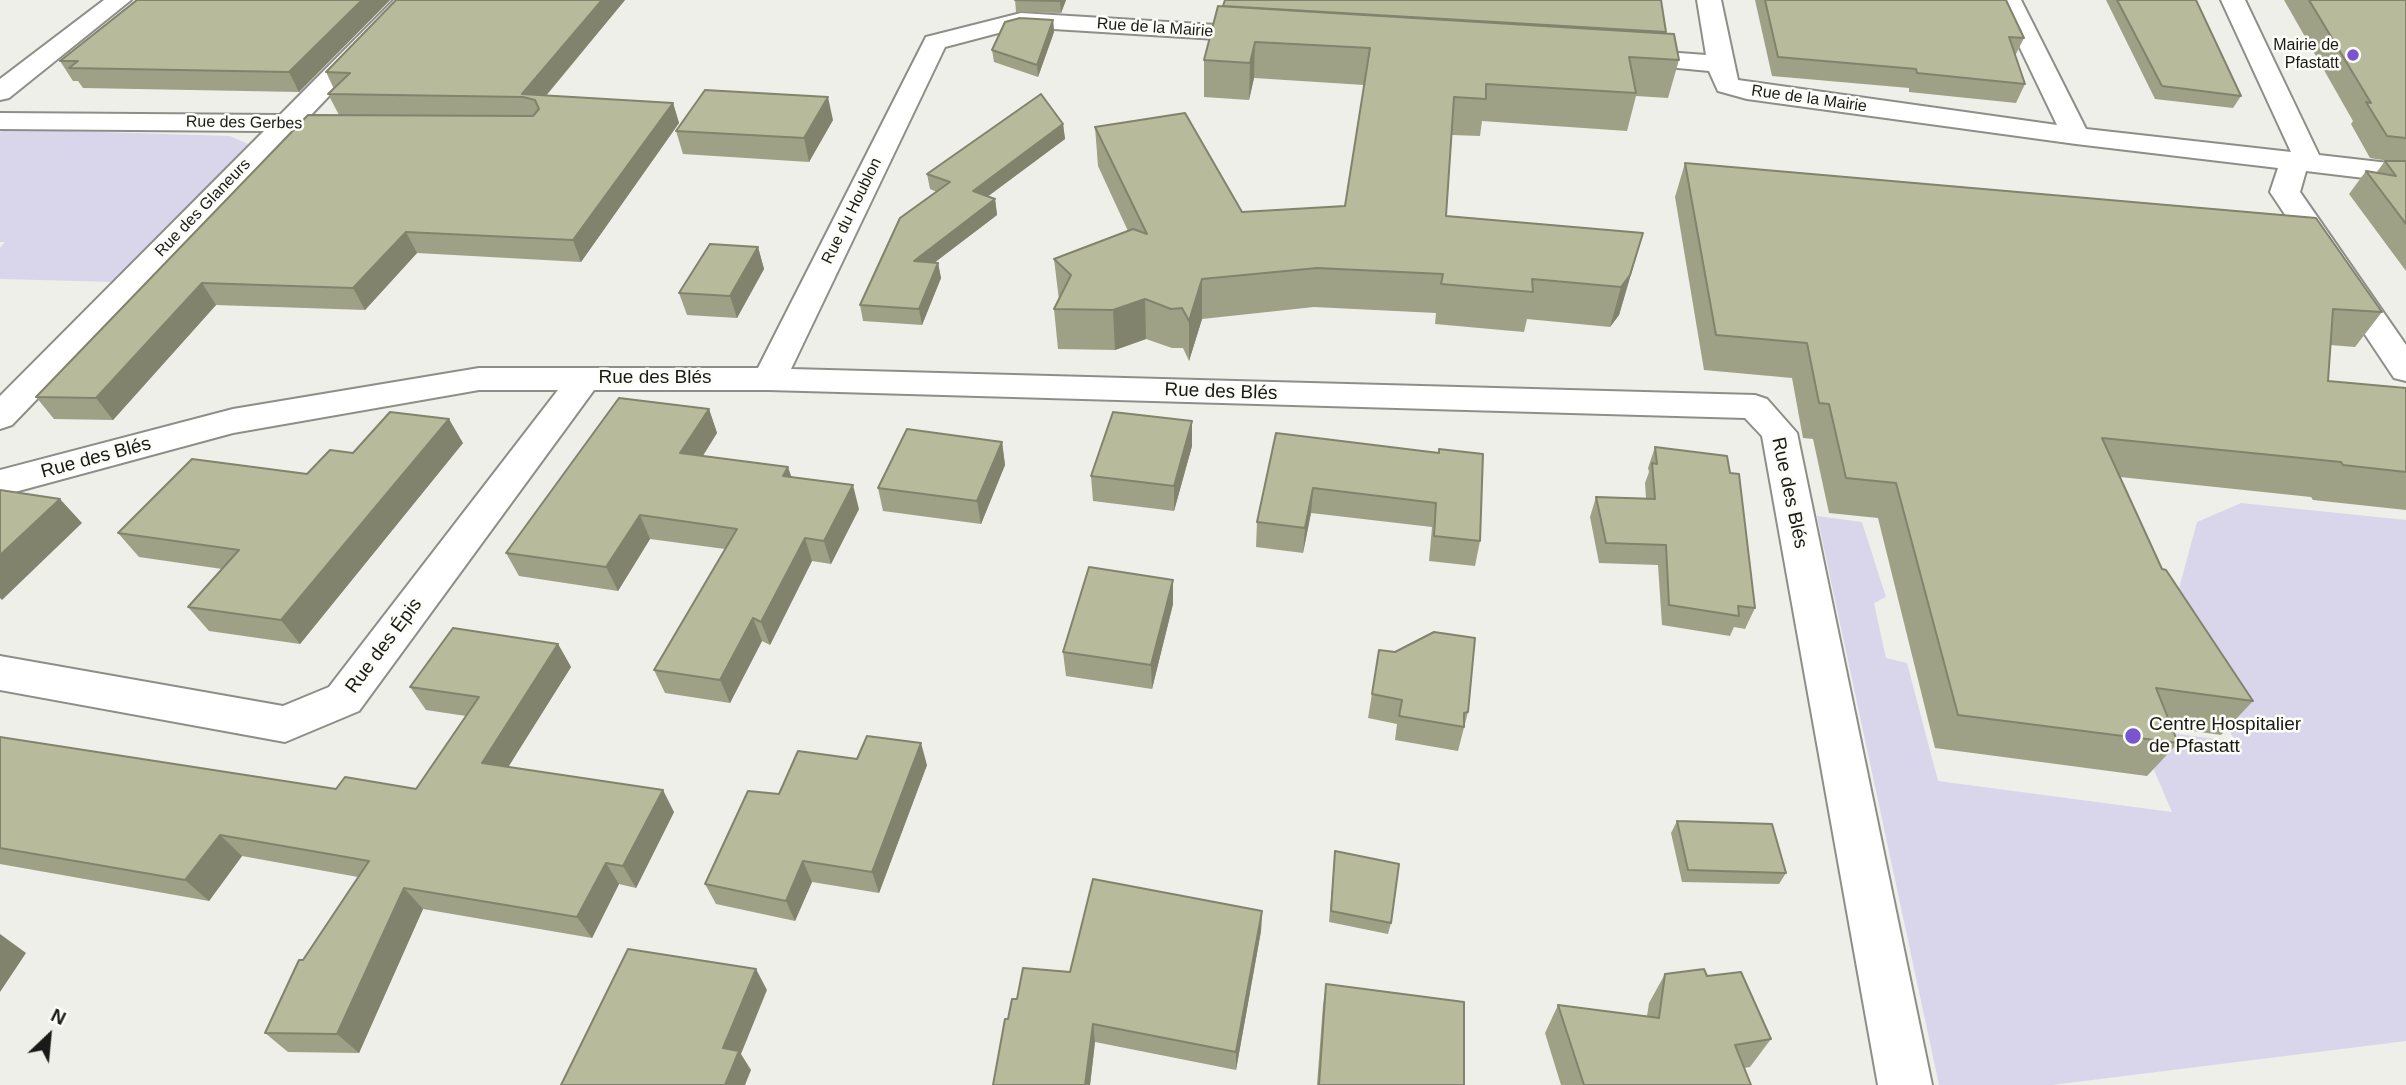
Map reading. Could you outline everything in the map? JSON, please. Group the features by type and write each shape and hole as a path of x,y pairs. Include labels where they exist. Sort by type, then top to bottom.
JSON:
{"street":[{"path":"0,92 119,0"},
{"name":"Rue des Glaneurs","path":"0,417 408,0"},
{"path":"1599,55 1720,64 1709,0"},
{"path":"2009,0 2076,135"},
{"path":"2233,0 2306,153 2290,171 2285,192 2406,370"},
{"name":"Rue de la Mairie","path":"935,43 1021,19 1296,37"},
{"name":"Rue du Houblon","path":"769,379 935,43"},
{"name":"Rue de la Mairie","path":"1720,64 1727,85 1747,91 2076,135 2406,174"},
{"name":"Rue des Gerbes","path":"0,121 330,124"},
{"name":"Rue des Épis","path":"0,673 285,724 344,699 585,378"},
{"name":"Rue des Blés","path":"0,483 233,421 479,379 769,379 1755,407 1779,433 1905,1085"}],"shaded area":[{"path":"4,129 230,136 248,144 115,282 0,279 0,248 5,242 0,242 0,132"},
{"path":"2241,503 2406,520 2406,1041 2052,1085 1939,1085 1817,516 1862,522 1886,597 1874,603 1886,658 1907,663 1938,781 2172,812 2136,728 2236,742 2141,589 2178,592 2197,522"}],"building":[{"path":"137,0 362,0 289,72 69,68 78,61 60,61"},
{"path":"396,0 602,0 522,94 673,103 573,240 406,232 353,288 202,283 96,398 36,397 308,115 533,116 539,109 535,100 523,97 328,94 350,73 326,72"},
{"path":"1225,0 1661,0 1666,32 1223,6"},
{"path":"1765,0 2006,0 2024,38 2009,37 2025,84 1917,73 1916,69 1778,57"},
{"path":"2117,0 2196,0 2241,96 2162,86"},
{"path":"2309,0 2406,0 2406,138 2387,136 2366,102 2371,103"},
{"path":"1218,6 1674,34 1679,60 1629,57 1636,93 1486,84 1486,99 1454,97 1446,216 1643,233 1630,275 1621,287 1532,279 1533,292 1441,284 1443,274 1317,268 1202,279 1189,321 1182,308 1171,309 1145,299 1113,310 1054,309 1071,275 1054,259 1133,229 1147,234 1095,127 1185,113 1242,212 1345,206 1370,48 1255,42 1250,63 1204,60"},
{"path":"1020,18 1053,20 1037,65 992,50 1005,22"},
{"path":"705,90 828,97 804,138 676,131"},
{"path":"1041,94 1063,124 973,191 995,199 914,261 938,263 919,309 860,305 900,218 950,182 927,174"},
{"path":"2385,161 2406,161 2406,224 2366,171 2396,176"},
{"path":"1685,163 2316,218 2382,312 2333,309 2328,381 2406,388 2406,472 2343,465 2341,462 2102,438 2162,569 2166,570 2253,701 2156,688 2178,743 1958,715 1896,483 1846,478 1829,404 1819,403 1807,343 1716,335"},
{"path":"710,244 758,247 730,296 679,293"},
{"path":"619,398 709,409 680,453 788,467 783,476 853,485 824,541 805,538 761,622 753,618 720,680 654,670 737,529 640,515 606,567 506,553"},
{"path":"390,412 449,419 281,620 188,607 239,550 118,533 192,459 307,474 330,450 353,453"},
{"path":"1113,412 1192,421 1174,486 1091,476"},
{"path":"907,429 1002,442 977,501 878,488"},
{"path":"1276,433 1439,453 1439,449 1483,454 1480,541 1434,536 1436,503 1313,488 1305,528 1257,522"},
{"path":"1655,447 1727,456 1730,473 1739,474 1755,608 1738,606 1739,616 1669,605 1666,545 1606,543 1596,497 1655,499 1652,463 1657,464"},
{"path":"0,490 60,499 0,555"},
{"path":"1089,567 1173,580 1151,665 1063,652"},
{"path":"453,628 558,644 482,763 663,790 623,866 606,863 577,917 404,888 337,1034 265,1033 299,960 303,960 369,861 220,835 185,880 0,848 0,737 336,789 345,777 416,789 479,697 410,687"},
{"path":"1434,632 1475,638 1468,712 1464,713 1464,727 1399,716 1402,700 1372,694 1379,650 1395,652"},
{"path":"867,736 921,743 872,872 803,861 786,901 705,884 748,791 779,794 798,751 857,759"},
{"path":"1677,821 1772,824 1786,873 1688,870"},
{"path":"1335,851 1399,864 1391,923 1331,911"},
{"path":"1093,879 1262,911 1236,1052 1093,1024 1085,1085 993,1085 1005,1019 1008,1019 1012,999 1017,999 1023,968 1070,972"},
{"path":"628,949 756,969 723,1048 739,1051 725,1085 561,1085"},
{"path":"1704,969 1707,976 1741,972 1771,1039 1735,1045 1751,1085 1584,1085 1558,1005 1659,1018 1665,974"},
{"path":"1326,984 1464,1002 1464,1085 1319,1085"}],"place":[{"name":"Mairie de Pfastatt","path":"2353,55"},
{"name":"Centre Hospitalier de Pfastatt","path":"2133,736"}]}
